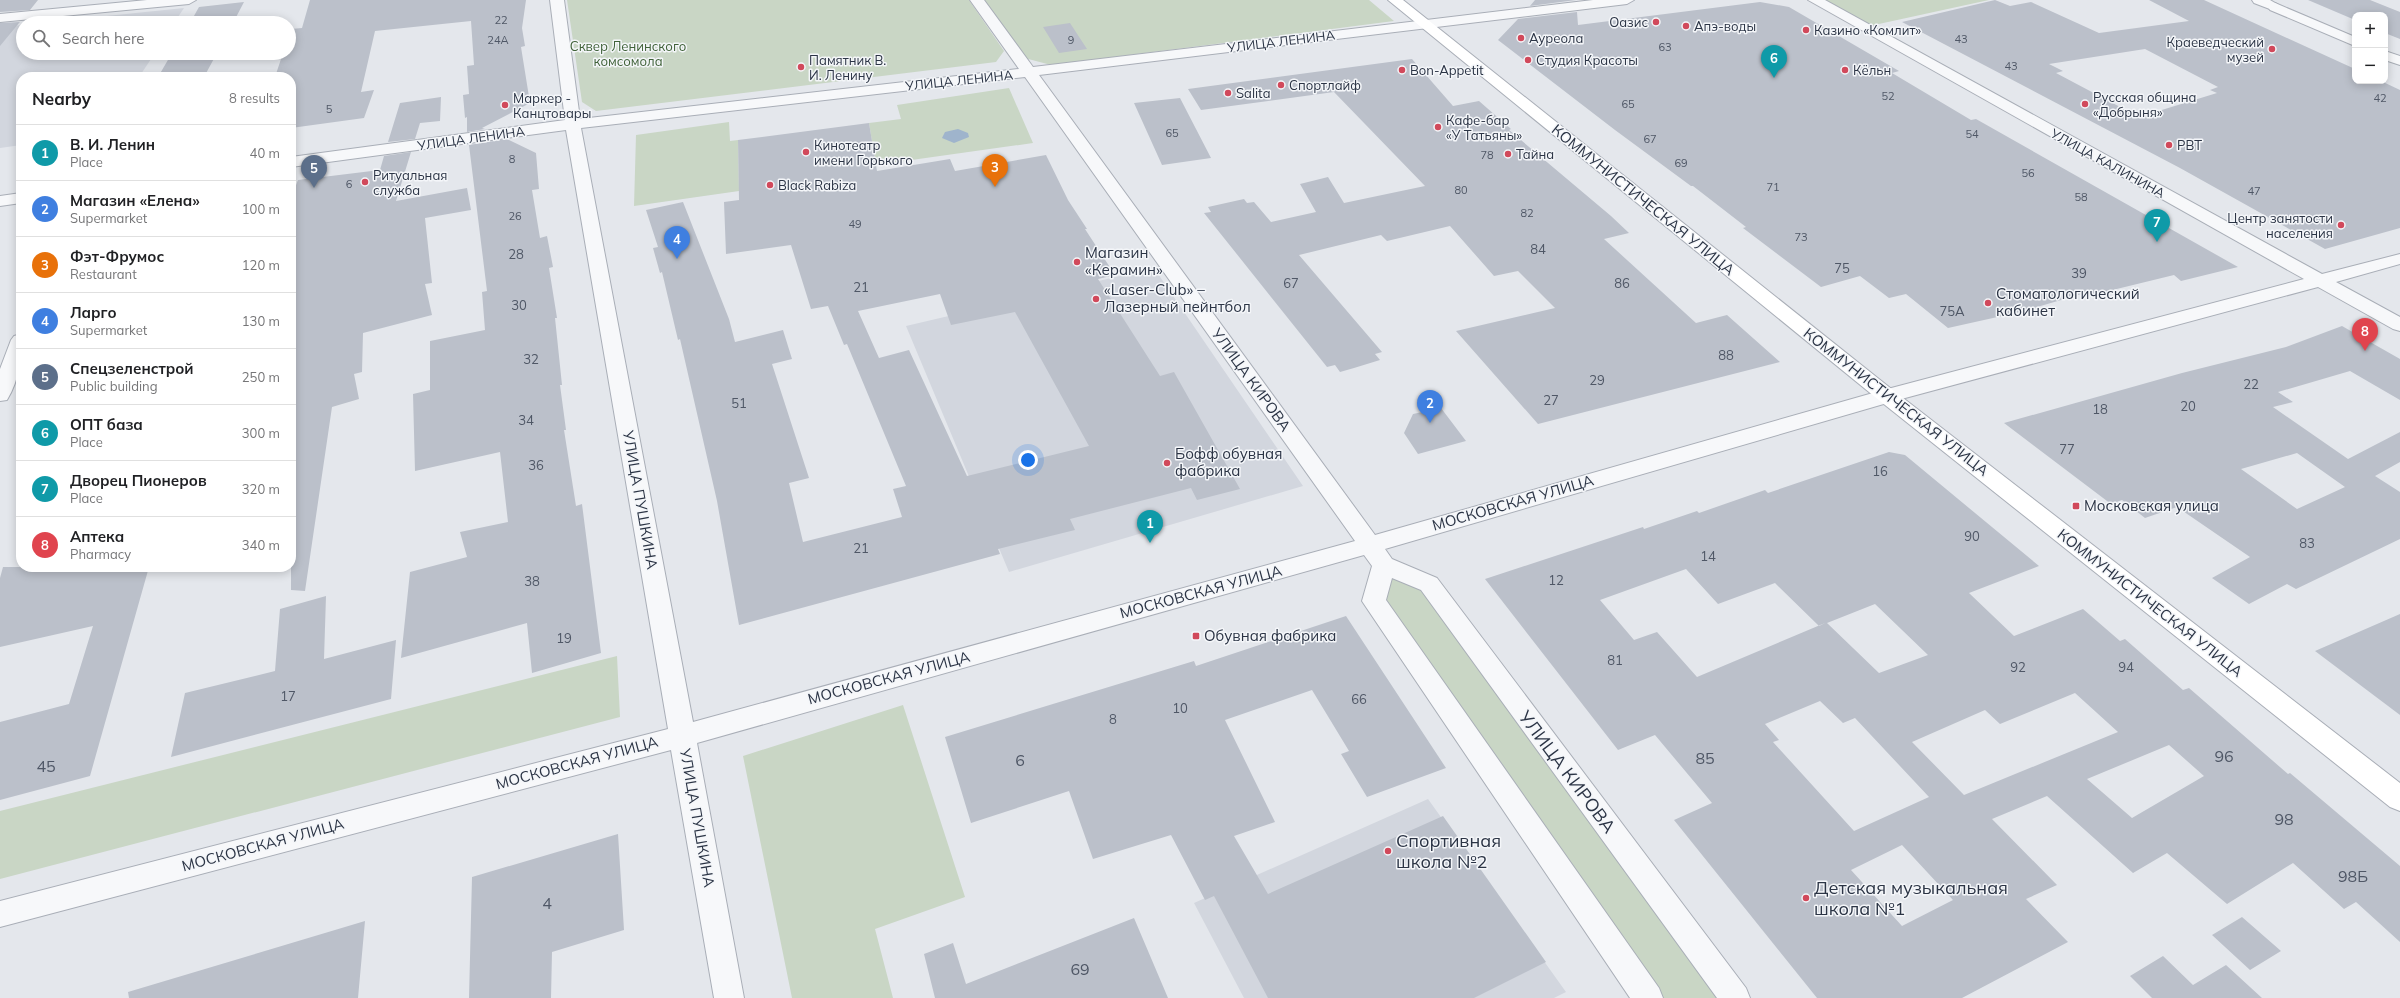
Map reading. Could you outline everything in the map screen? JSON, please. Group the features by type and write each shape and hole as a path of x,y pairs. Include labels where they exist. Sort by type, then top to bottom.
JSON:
{"main road":[{"name":"КОММУНИСТИЧЕСКАЯ УЛИЦА","path":"1396,0 1887,396 2400,799"}],"street":[{"path":"20,16 189,0"},
{"name":"УЛИЦА ПУШКИНА","path":"557,0 573,124 729,998"},
{"name":"УЛИЦА КИРОВА","path":"977,0 1377,555 1428,584 1735,998"},
{"name":"УЛИЦА ЛЕНИНА","path":"296,161 573,124 1029,72 1628,0"},
{"name":"УЛИЦА КАЛИНИНА","path":"1815,0 2400,325"},
{"path":"2259,0 2352,41"},
{"path":"0,18 16,16"},
{"path":"2388,56 2400,61"},
{"path":"0,201 16,199"},
{"name":"МОСКОВСКАЯ УЛИЦА","path":"0,914 1377,555 1887,396 2400,259"},
{"path":"0,395 16,353"},
{"path":"1377,555 1374,601 1648,998"}],"shaded area":[{"path":"184,8 179,16 107,16"},
{"path":"16,26 16,60 150,60 142,72 16,72 16,146 0,148 0,27"},
{"path":"1154,268 1303,486 1009,572 906,326"},
{"name":"Спортивная школа №2","path":"1428,799 1566,992 1554,998 1244,998 1194,903"}],"green space":[{"name":"Сквер Ленинского комсомола","path":"567,0 969,0 1004,51 996,62 596,111 582,102"},
{"path":"977,0 1369,0 1394,21 1051,65 1017,56"},
{"path":"1815,0 1989,0 1865,27"},
{"path":"1009,88 1033,143 876,165 869,123 901,119 897,105"},
{"path":"729,122 730,141 738,140 739,191 634,206 636,135"},
{"path":"1384,565 1429,584 1735,998 1648,998 1374,601"},
{"path":"617,656 620,717 0,879 0,811"},
{"path":"903,705 965,897 875,929 893,998 792,998 743,756"}],"water":[{"path":"958,129 968,133 969,137 954,143 942,138 945,132"}],"building":[{"path":"0,0 38,0 30,10 0,12"},
{"path":"310,0 526,0 522,28 525,46 521,47 530,103 482,128 485,129 467,132 467,117 465,118 463,95 469,94 467,66 474,65 471,21 375,31 361,92 374,90 364,118 296,127 296,72 277,72 281,60 296,60 296,29 302,28"},
{"path":"1535,0 1576,0 1530,6"},
{"path":"1995,0 2010,6 2031,2 2099,33 2189,21 2149,0 2204,0 2352,68 2352,84 2387,84 2400,90 2400,228 2325,249 2180,168 1902,22","holes":["2145,49 2218,87 2210,90 2217,93 2139,117 2056,73 2063,71 2049,64"]},
{"path":"2308,0 2370,0 2400,12 2400,39 2388,34 2388,12 2352,12 2352,19"},
{"path":"244,2 237,16 194,16 199,7"},
{"path":"1760,2 1789,7 1899,71 1892,73 1971,120 1976,119 2238,267 2181,281 2174,275 2088,296 2085,293 2020,312 1948,328 1906,294 1889,298 1860,276 1821,287 1743,228 1746,227 1693,186 1615,130 1498,40 1518,19 1577,12 1578,25"},
{"path":"16,22 16,27 0,46 0,23"},
{"path":"1070,23 1087,49 1059,53 1043,27"},
{"path":"1412,59 1453,106 1479,101 1511,129 1509,130 1611,216 1629,233 1604,239 1696,323 1727,315 1780,362 1538,424 1456,331 1555,308 1518,271 1494,276 1450,226 1387,241 1381,235 1299,255 1382,352 1375,354 1380,360 1340,372 1335,365 1327,367 1204,213 1211,212 1208,207 1244,199 1247,203 1254,202 1271,222 1316,212 1300,184 1328,177 1344,203 1425,186 1334,92 1201,110 1188,89"},
{"path":"168,60 213,60 207,72 161,72"},
{"path":"441,97 440,121 420,123 415,139 388,142 400,103"},
{"path":"1180,98 1211,158 1162,165 1134,103"},
{"path":"869,123 877,171 950,159 955,171 1046,155 1068,200 1115,275 1098,279 1160,376 1174,372 1240,489 1197,500 1191,488 1070,519 1075,530 998,549 1000,554 739,625 717,501 680,339 678,340 662,272 660,273 653,248 658,247 646,210 683,202 729,319 735,342 783,330 792,359 772,364 809,478 789,483 803,542 902,517 893,489 906,486 847,344 844,345 828,306 811,309 791,245 726,254 724,202 739,200 738,140","holes":["940,294 951,325 1015,312 1089,446 967,476 909,350 879,358 858,311"]},
{"path":"507,139 536,153 539,189 532,190 540,238 547,236 553,267 549,268 557,318 555,318 562,385 560,385 566,430 564,430 576,506 582,504 601,653 532,673 527,623 401,658 410,572 467,557 460,532 508,522 500,452 415,471 413,394 430,390 430,341 485,330 482,292 487,291 469,145"},
{"path":"411,152 396,201 467,188 471,210 425,218 432,283 425,284 432,315 363,333 362,372 354,374 359,399 332,407 305,591 291,590 291,572 296,572 296,185 298,180 380,170 384,156"},
{"path":"2342,326 2400,359 2400,400 2350,371 2278,392 2293,402 2273,407 2348,459 2400,432 2400,462 2375,476 2400,492 2400,539 2296,589 2287,584 2249,604 2212,578 2250,557 2177,507 2145,518 2122,500 2111,504 2004,423 2182,373 2286,347","holes":["2297,453 2345,487 2297,509 2241,469"]},
{"path":"1441,408 1466,441 1418,454 1404,433 1413,414"},
{"path":"1889,452 1905,455 2039,566 1969,593 2014,636 2083,609 2120,641 2125,639 2183,690 2189,688 2288,774 2290,773 2400,866 2400,942 2356,902 2344,909 2293,863 2227,904 2167,853 2133,873 2047,796 1992,819 2057,885 2026,899 2068,942 1962,998 1817,998 1674,820 1712,803 1655,735 1618,750 1485,579 1643,527 1644,529 1697,511 1699,513 1765,490 1768,493","holes":["1686,569 1718,604 1775,583 1819,626 1697,677 1657,632 1634,640 1600,600","1875,604 1928,655 1879,673 1827,623","2075,693 2118,732 1964,795 1912,742 1985,710 2000,724","1820,701 1843,723 1855,718 1929,797 1854,831 1773,742 1779,740 1765,724","2169,745 2204,776 2132,818 2087,779","1902,845 1953,900 1902,926 1851,870"]},
{"path":"3,567 16,567 16,572 148,572 90,776 0,800 0,722 69,704 93,626 0,647 0,578"},
{"path":"326,596 324,659 396,640 391,699 171,757 185,693 275,671 280,609"},
{"path":"2400,614 2400,715 2315,651"},
{"path":"1346,616 1446,768 1367,797 1341,754 1349,751 1312,690 1225,720 1275,822 1234,836 1268,894 1443,816 1546,962 1474,998 1268,998 1214,896 1205,900 1171,835 1093,859 1069,791 971,823 945,737 1194,661 1196,666"},
{"path":"618,834 624,930 552,952 551,998 469,998 472,877"},
{"path":"2242,917 2281,951 2250,970 2212,935"},
{"path":"1134,918 1168,998 935,998 924,954 953,943 966,984"},
{"path":"365,921 358,998 129,998 128,992"},
{"path":"2163,956 2193,985 2226,965 2262,998 2152,998 2130,976"}],"place":[{"name":"Оазис","path":"1656,22"},
{"name":"Апэ-воды","path":"1686,26"},
{"name":"Казино «Комлит»","path":"1806,30"},
{"name":"Ауреола","path":"1521,38"},
{"name":"Краеведческий музей","path":"2272,49"},
{"name":"Студия Красоты","path":"1528,60"},
{"name":"Памятник В. И. Ленину","path":"801,67"},
{"name":"Bon-Appetit","path":"1402,70"},
{"name":"Кёльн","path":"1845,70"},
{"name":"ОПТ база","path":"1774,78"},
{"name":"Спортлайф","path":"1281,85"},
{"name":"Salita","path":"1228,93"},
{"name":"Русская община «Добрыня»","path":"2085,104"},
{"name":"Маркер - Канцтовары","path":"505,105"},
{"name":"Кафе-бар «У Татьяны»","path":"1438,127"},
{"name":"РВТ","path":"2169,145"},
{"name":"Кинотеатр имени Горького","path":"806,152"},
{"name":"Тайна","path":"1508,154"},
{"name":"Ритуальная служба","path":"365,182"},
{"name":"Black Rabiza","path":"770,185"},
{"name":"Фэт-Фрумос","path":"995,187"},
{"name":"Спецзеленстрой","path":"314,188"},
{"name":"Центр занятости населения","path":"2341,225"},
{"name":"Дворец Пионеров","path":"2157,242"},
{"name":"Ларго","path":"677,259"},
{"name":"Магазин «Керамин»","path":"1077,262"},
{"name":"«Laser-Club» – Лазерный пейнтбол","path":"1096,299"},
{"name":"Стоматологический кабинет","path":"1988,303"},
{"name":"Аптека","path":"2365,351"},
{"name":"Магазин «Елена»","path":"1430,423"},
{"name":"Бофф обувная фабрика","path":"1167,463"},
{"name":"Московская улица","path":"2076,506"},
{"name":"В. И. Ленин","path":"1150,543"},
{"name":"Обувная фабрика","path":"1196,636"},
{"name":"Спортивная школа №2","path":"1388,851"},
{"name":"Детская музыкальная школа №1","path":"1806,898"}]}
